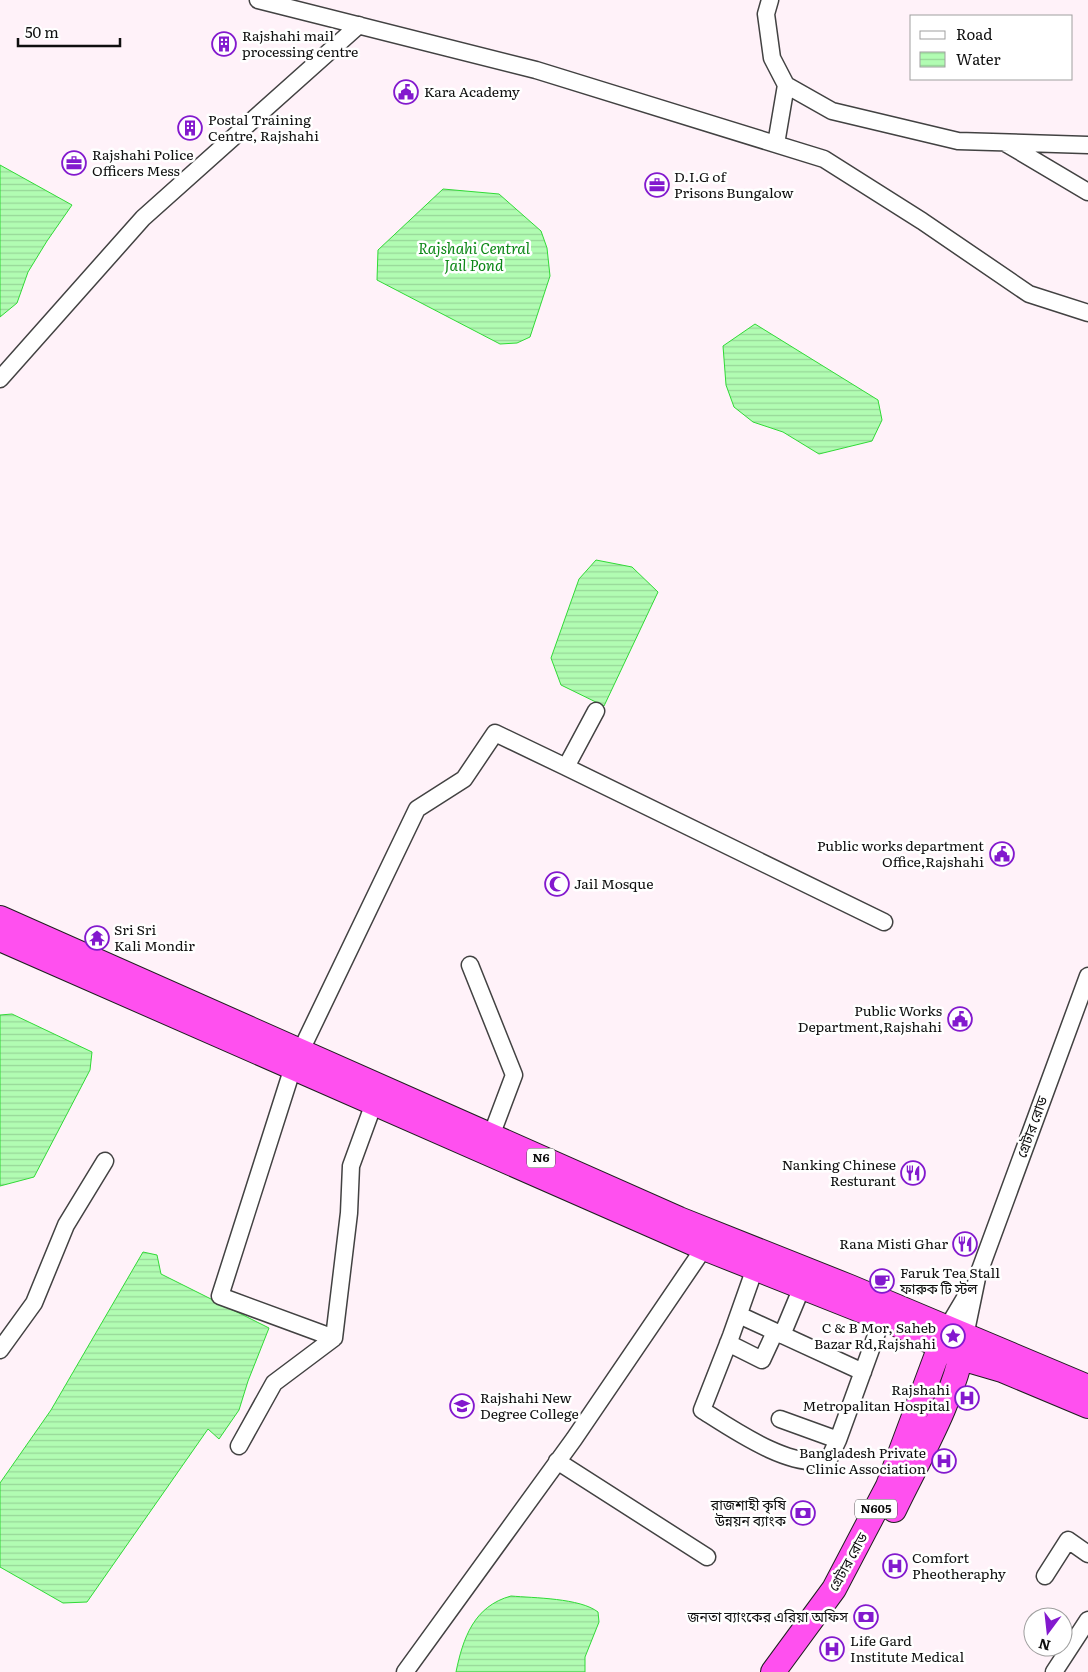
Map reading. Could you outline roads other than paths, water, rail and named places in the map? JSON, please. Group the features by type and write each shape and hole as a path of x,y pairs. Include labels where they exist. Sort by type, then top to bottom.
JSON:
{"highway":[{"name":"N6","path":"0,918 297,1059 374,1103 706,1240 850,1287 1002,1370 1080,1393"},
{"name":"N6","path":"0,939 491,1136 706,1240 755,1268 893,1323 953,1342 1080,1393"},
{"path":"893,1323 917,1348 923,1363 926,1384"},
{"name":"গ্রেটার রোড","path":"773,1672 834,1589 888,1486 926,1384 953,1342"},
{"name":"গ্রেটার রোড","path":"788,1672 848,1597 874,1548 949,1396 953,1342"},
{"path":"949,1396 966,1381 982,1372 1002,1370"}],"street":[{"path":"258,0 536,70 824,159 922,221 1029,294 1088,313"},
{"path":"770,0 766,14 772,58 786,85 832,111 958,141 1088,145"},
{"path":"0,379 143,218 358,25"},
{"path":"776,144 786,85"},
{"path":"1005,142 1088,192"},
{"path":"566,767 596,710"},
{"path":"334,1338 220,1296 297,1059 417,809 464,779 495,732 884,922"},
{"path":"470,965 514,1075 491,1136"},
{"name":"গ্রেটার রোড","path":"953,1342 1088,976"},
{"path":"239,1446 274,1383 334,1338 349,1213 351,1166 374,1103"},
{"path":"0,1350 34,1303 66,1225 105,1161"},
{"path":"405,1672 557,1461 706,1240"},
{"path":"755,1268 702,1410 777,1454 808,1460 826,1460 832,1454 863,1372 893,1323"},
{"path":"728,1343 762,1360 779,1334 802,1287"},
{"path":"738,1315 863,1372"},
{"path":"780,1419 838,1440"},
{"path":"557,1461 707,1557"},
{"path":"1045,1576 1068,1540 1088,1554"},
{"path":"1054,1672 1088,1620"}],"water":[{"path":"0,165 72,205 28,272 17,303 0,317"},
{"name":"Rajshahi Central Jail Pond","path":"443,189 499,194 541,231 547,248 550,276 530,337 517,343 500,344 377,280 378,250"},
{"path":"755,324 878,400 882,420 872,441 819,454 783,432 753,422 734,407 726,385 723,346"},
{"path":"596,560 632,567 658,592 604,706 561,685 551,658 579,579"},
{"path":"12,1014 92,1052 90,1070 34,1177 0,1186 0,1015"},
{"path":"143,1252 157,1255 161,1274 269,1328 248,1381 239,1410 219,1439 208,1429 87,1602 63,1603 0,1567 0,1483 51,1410"},
{"path":"511,1596 569,1601 590,1607 598,1612 599,1622 585,1657 585,1672 456,1672 462,1647 479,1615 498,1601"}],"place":[{"name":"Rajshahi mail processing centre","path":"224,44"},
{"name":"Kara Academy","path":"406,92"},
{"name":"Postal Training Centre, Rajshahi","path":"190,128"},
{"name":"Rajshahi Police Officers Mess","path":"74,163"},
{"name":"D.I.G of Prisons Bungalow","path":"657,185"},
{"name":"Public works department Office,Rajshahi","path":"1002,854"},
{"name":"Jail Mosque","path":"557,884"},
{"name":"Sri Sri Kali Mondir","path":"97,938"},
{"name":"Public Works Department,Rajshahi","path":"960,1019"},
{"name":"Nanking Chinese Resturant","path":"913,1173"},
{"name":"Rana Misti Ghar","path":"965,1244"},
{"name":"Faruk Tea Stall ফারুক টি স্টল","path":"882,1281"},
{"name":"C & B Mor, Saheb Bazar Rd,Rajshahi","path":"953,1336"},
{"name":"Rajshahi Metropalitan Hospital","path":"967,1398"},
{"name":"Rajshahi New Degree College","path":"462,1406"},
{"name":"Bangladesh Private Clinic Association","path":"944,1461"},
{"name":"রাজশাহী কৃষি উন্নয়ন ব্যাংক","path":"803,1513"},
{"name":"Comfort Pheotheraphy","path":"895,1566"},
{"name":"জনতা ব্যাংকের এরিয়া অফিস","path":"866,1617"},
{"name":"Life Gard Institute Medical","path":"832,1649"}]}
